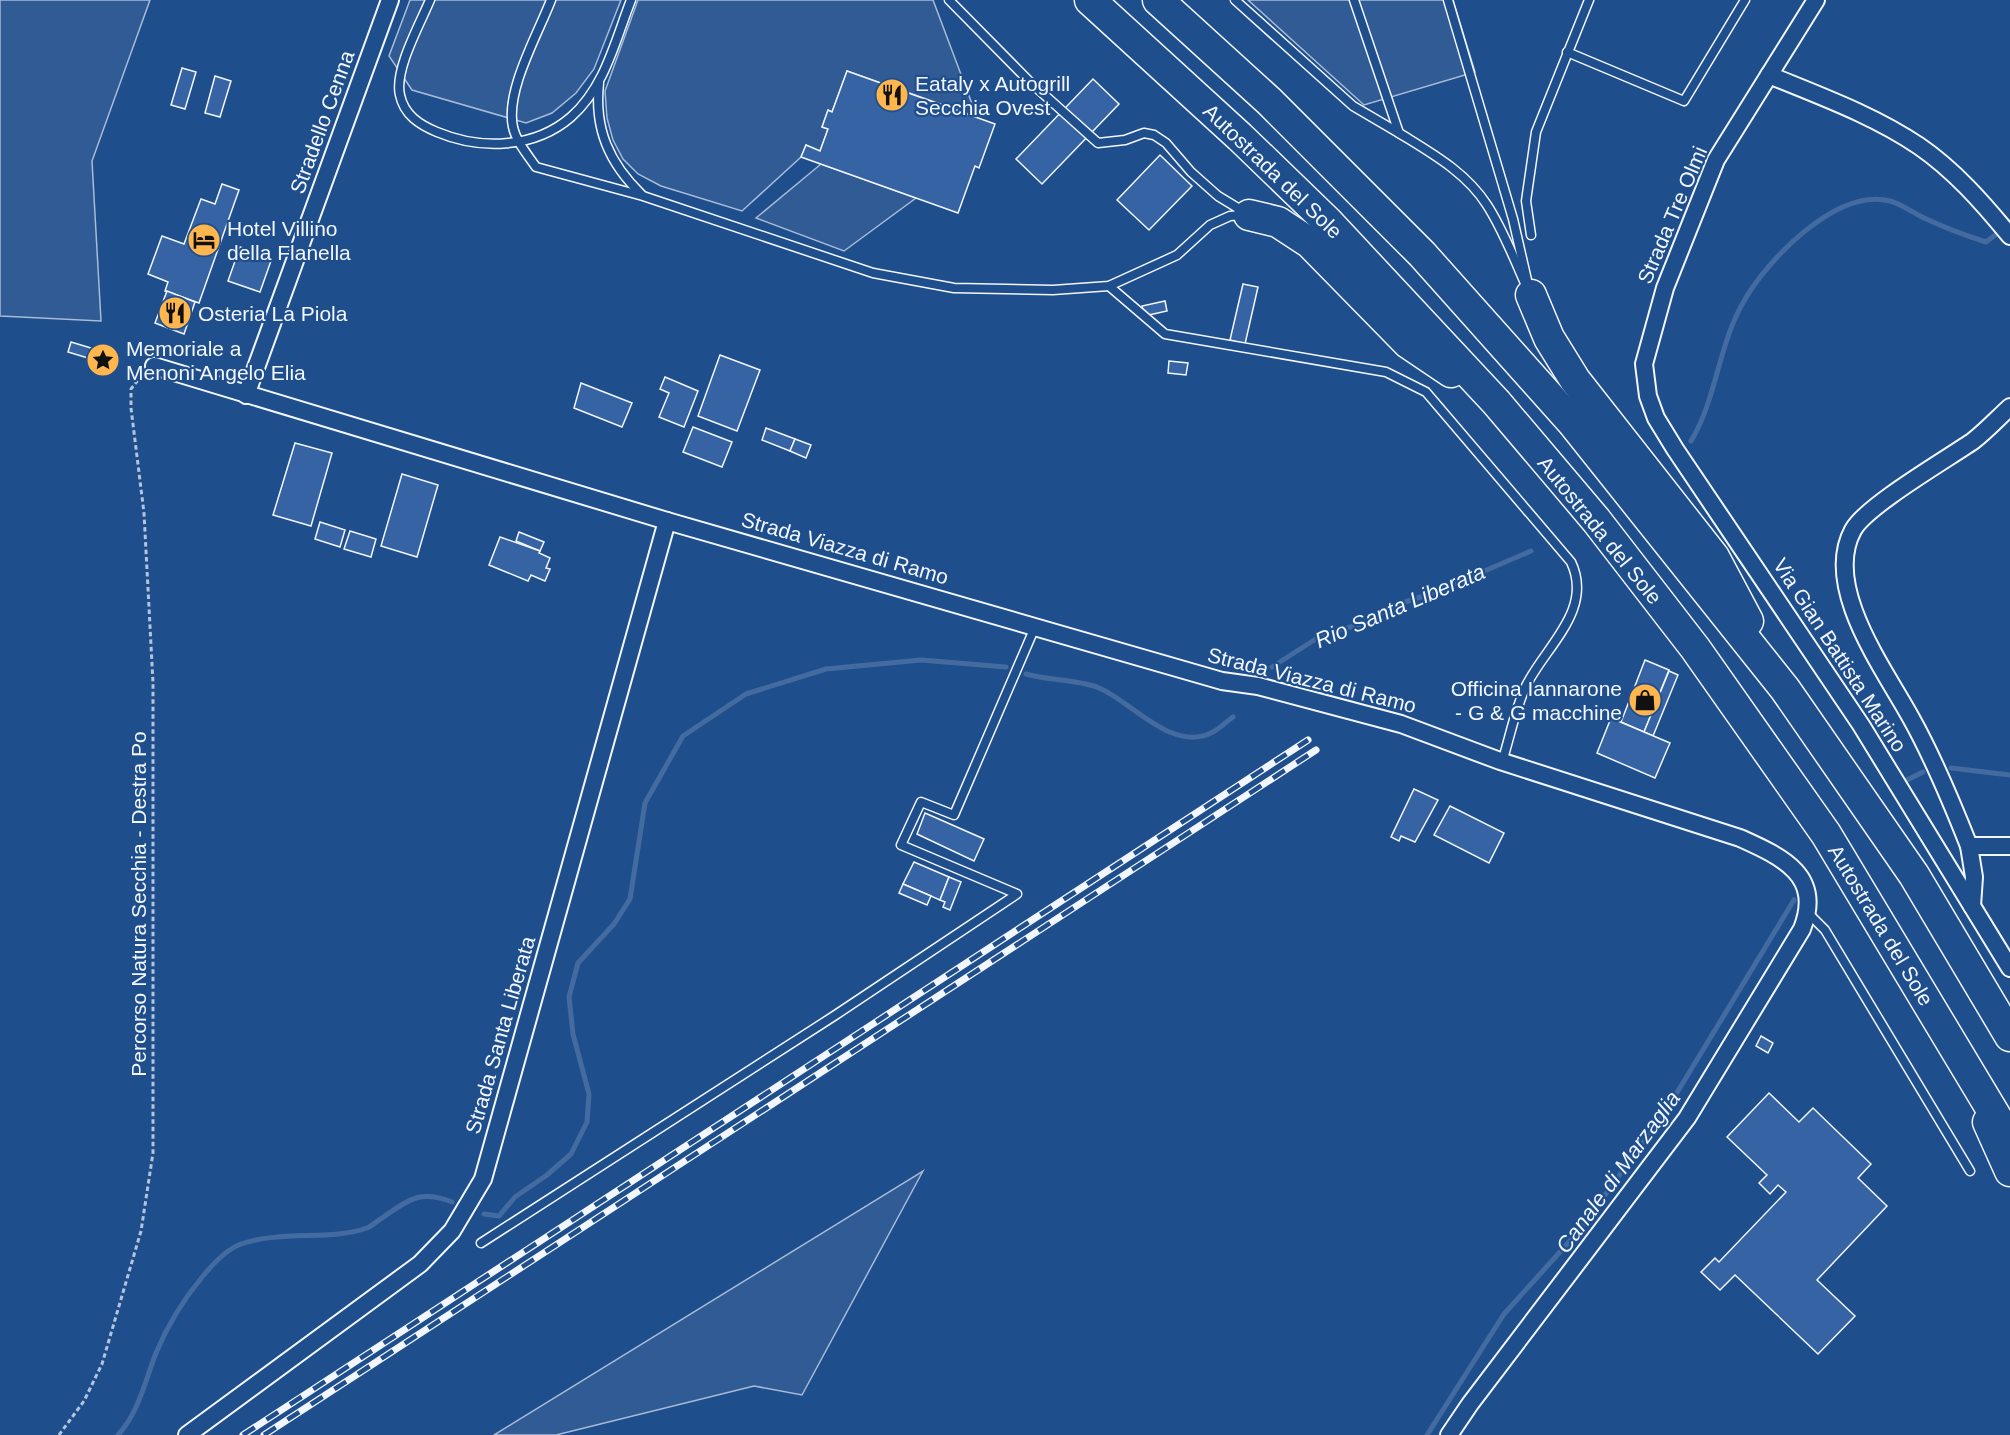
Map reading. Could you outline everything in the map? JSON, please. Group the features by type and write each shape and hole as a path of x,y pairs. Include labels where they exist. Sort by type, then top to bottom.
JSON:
{"highway":[{"name":"Autostrada del Sole","path":"1090,0 1240,136 1327,221 1496,402 1596,520 1695,648 1827,834 2010,1140"},
{"path":"1158,0 1269,100 1422,254 1572,422 1785,689 1914,875 2010,1036"},
{"path":"1248,214 1278,222 1310,243 1408,343 1496,402"},
{"path":"1531,295 1549,338 1575,380 1714,557 1785,689"},
{"path":"1958,1054 2010,1171"}],"street":[{"name":"Stradello Cenna","path":"246,395 390,0"},
{"name":"Strada Tre Olmi","path":"1644,364 1665,288 1716,160 1816,0"},
{"path":"1770,75 1872,118 1918,145 1950,170 2010,236"},
{"name":"Via Gian Battista Marino","path":"1644,364 1648,396 1656,418 1861,725 2010,968"},
{"name":"Strada Viazza di Ramo","path":"154,366 667,521 1222,681 1258,686 1401,724 1502,762 1740,838 1772,853 1792,866 1808,896 1808,913"},
{"path":"1972,906 1974,877 1969,846 1945,786 1916,728 1865,643 1846,586 1846,555 1853,530 1876,507 1975,439 2010,407"},
{"name":"Strada Santa Liberata","path":"187,1435 420,1264 452,1231 483,1179 667,521"},
{"path":"1969,846 2010,846"},
{"path":"1449,1435 1470,1404 1688,1118 1802,929 1808,913"}],"lane":[{"path":"430,0 402,69 400,95 406,112 426,128 452,138 478,144 519,142 549,131 570,118 599,83"},
{"path":"551,0 513,96 513,127 519,142 536,167 643,196 873,273 954,288 1053,290 1109,286 1177,255 1210,225 1230,216 1248,214"},
{"path":"631,0 599,83 597,105 603,142 623,177 643,196"},
{"path":"949,0 1030,82 1098,143 1125,140 1144,133 1154,135 1166,143 1191,172 1218,196 1248,214"},
{"path":"1235,0 1353,106 1442,159 1471,184 1488,206 1531,295"},
{"path":"1354,0 1399,133"},
{"path":"1448,0 1513,219 1531,295"},
{"path":"1531,236 1526,201 1536,132 1589,0"},
{"path":"1567,52 1684,101 1745,0"},
{"path":"1109,286 1165,334 1386,372 1426,392 1571,562 1576,574 1574,606 1563,632 1526,686 1502,762"},
{"path":"481,1243 834,1017 1017,894 901,845 921,802 954,815 1035,626"},
{"path":"1808,913 1825,930 1970,1171"}],"path":[{"name":"Percorso Natura Secchia - Destra Po","path":"59,1435 84,1401 102,1364 141,1231 153,1154 153,683 144,513 131,389 136,380 154,366"}],"shaded area":[{"path":"0,0 150,0 92,161 101,321 0,316"},
{"path":"410,0 621,0 594,69 576,93 552,113 526,123 412,90 389,56"},
{"path":"638,0 933,0 977,117 847,71 832,112 828,110 822,127 828,129 820,151 806,145 801,157 742,211 661,186 638,174 623,159 613,140 607,118 605,91"},
{"path":"1248,0 1453,0 1475,72 1364,105"},
{"path":"821,164 916,198 844,251 756,218"},
{"path":"923,1171 802,1395 754,1386 556,1435 494,1435"}],"building":[{"path":"182,68 196,72 185,109 171,105"},
{"path":"847,71 995,124 979,168 975,166 958,213 801,157 806,145 820,151 828,129 822,127 828,110 832,112"},
{"path":"215,76 231,81 220,117 205,113"},
{"path":"1093,79 1119,104 1042,184 1016,159"},
{"path":"1160,155 1192,186 1149,230 1117,200"},
{"name":"Hotel Villino della Flanella","path":"222,184 239,190 199,303 165,291 168,282 148,274 162,236 184,244 201,199 215,204"},
{"path":"240,247 272,258 260,292 228,281"},
{"path":"1243,284 1258,287 1245,344 1230,340"},
{"name":"Osteria La Piola","path":"167,291 195,302 184,334 155,323"},
{"path":"1165,301 1167,311 1144,316 1142,306"},
{"path":"71,342 91,348 88,358 68,352"},
{"path":"720,355 760,370 737,431 698,416"},
{"path":"1169,361 1188,363 1186,375 1168,373"},
{"path":"665,377 698,391 684,427 659,417 669,393 660,389"},
{"path":"581,383 632,403 622,427 574,408"},
{"path":"693,427 732,442 722,467 683,452"},
{"path":"766,428 795,439 790,451 762,440"},
{"path":"795,439 811,445 806,458 790,451"},
{"path":"295,443 332,453 311,526 273,515"},
{"path":"402,474 438,485 417,557 381,546"},
{"path":"320,522 345,530 340,547 315,539"},
{"path":"350,531 376,539 371,557 344,549"},
{"path":"519,532 544,542 540,551 516,541"},
{"path":"500,537 540,551 539,553 550,558 546,568 550,569 545,581 531,575 528,581 489,565"},
{"path":"1645,660 1669,670 1644,732 1621,722"},
{"path":"1669,671 1678,675 1653,736 1644,732"},
{"path":"1611,718 1670,743 1655,778 1597,753"},
{"path":"1414,789 1438,800 1415,842 1401,836 1399,841 1391,837"},
{"path":"1450,806 1504,833 1489,863 1434,835"},
{"path":"925,813 984,839 974,861 917,834"},
{"path":"914,862 949,877 940,900 903,884"},
{"path":"949,877 961,882 950,910 943,907 945,902 940,900"},
{"path":"903,884 931,896 927,905 899,893"},
{"path":"1761,1036 1773,1043 1768,1053 1756,1046"},
{"path":"1769,1093 1799,1122 1813,1108 1871,1164 1858,1178 1887,1206 1817,1280 1855,1316 1818,1354 1735,1275 1720,1290 1701,1272 1715,1258 1719,1262 1786,1192 1778,1185 1770,1194 1759,1183 1767,1175 1727,1137"}],"waterway":[{"name":"Rio Santa Liberata","path":"1691,441 1707,407 1728,335 1744,301 1769,266 1806,230 1848,205 1869,200 1890,201 1938,224 1986,242 2003,229"},
{"name":"Rio Santa Liberata","path":"1272,667 1322,635 1361,624 1399,604 1433,593 1531,551"},
{"name":"Rio Santa Liberata","path":"484,1214 499,1216 515,1197 547,1175 571,1154 587,1122 589,1094 573,1034 569,997 578,963 614,924 630,899 645,803 683,736 746,694 826,669 921,660 1006,667"},
{"name":"Rio Santa Liberata","path":"1026,674 1099,688 1166,731 1181,736 1196,737 1211,733 1233,717"},
{"name":"Canale di Marzaglia","path":"1951,768 2010,775"},
{"name":"Canale di Marzaglia","path":"1907,780 1923,772"},
{"name":"Canale di Marzaglia","path":"1427,1435 1504,1314 1578,1232 1664,1114 1794,900"},
{"name":"Rio Santa Liberata","path":"118,1435 141,1396 156,1353 176,1313 207,1272 230,1250 241,1244 273,1237 353,1232 373,1225 399,1206 415,1198 431,1196 452,1202"}],"railway":[{"path":"243,1435 1308,740"},
{"path":"264,1435 1316,750"}],"place":[{"name":"Eataly x Autogrill Secchia Ovest","path":"892,95"},
{"name":"Hotel Villino della Flanella","path":"204,240"},
{"name":"Osteria La Piola","path":"175,313"},
{"name":"Memoriale a Menoni Angelo Elia","path":"103,360"},
{"name":"Officina Iannarone - G & G macchine","path":"1645,700"}]}
